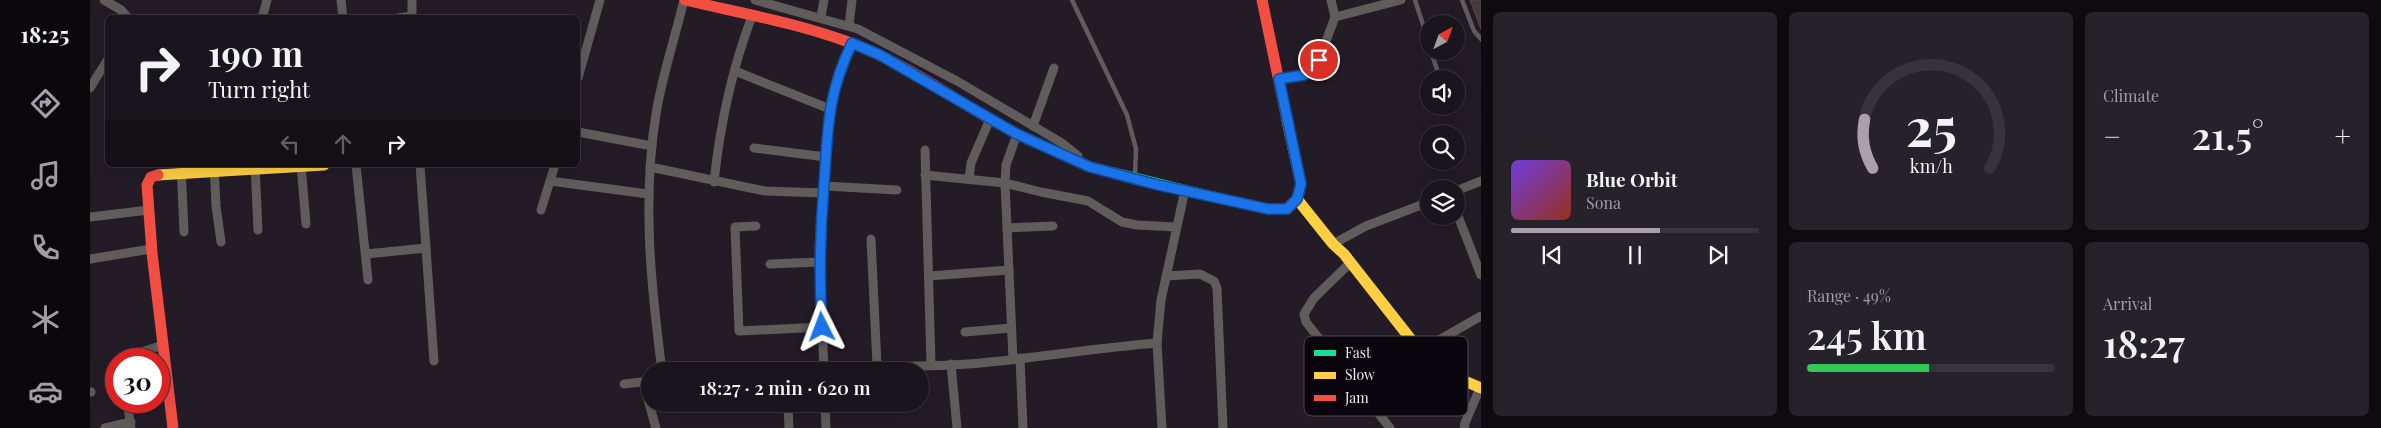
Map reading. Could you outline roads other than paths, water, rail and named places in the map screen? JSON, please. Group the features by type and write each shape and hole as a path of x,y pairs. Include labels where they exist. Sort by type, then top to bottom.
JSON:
{"main road":[{"path":"685,0 826,34 852,43 880,55 1017,134 1090,167 1268,209 1287,209 1297,199 1301,184 1262,0"},
{"path":"173,428 151,249 147,185 151,177 181,169 278,167"},
{"path":"1297,199 1408,336"},
{"path":"1468,382 1481,388"}],"street":[{"path":"104,0 121,10 125,15"},
{"path":"263,15 267,0"},
{"path":"341,0 343,15"},
{"path":"412,0 412,15"},
{"path":"580,71 600,0"},
{"path":"661,362 650,253 648,194 656,112 685,0"},
{"path":"755,0 849,26 957,81 1062,143 1090,167"},
{"path":"821,17 824,0"},
{"path":"849,26 852,0"},
{"path":"1279,79 1304,75 1319,60 1335,17 1331,0"},
{"path":"1335,17 1400,0"},
{"path":"714,182 728,97 752,16"},
{"path":"824,362 819,262 830,109 839,71 852,43"},
{"path":"90,88 105,64"},
{"path":"1033,126 1054,68"},
{"path":"735,71 830,109"},
{"path":"969,179 971,163 990,119"},
{"path":"580,132 652,146"},
{"path":"1017,134 1006,165 1005,182 1012,328 1023,428"},
{"path":"754,148 826,157"},
{"path":"926,150 925,175 931,365 1016,358 1100,347 1157,343"},
{"path":"301,167 306,224"},
{"path":"356,167 368,280"},
{"path":"420,167 434,361"},
{"path":"541,210 554,167"},
{"path":"650,167 714,182 765,191 823,189 897,190"},
{"path":"214,168 221,242"},
{"path":"255,168 258,230"},
{"path":"181,169 184,232"},
{"path":"925,175 1005,182 1041,192 1088,201 1122,222 1138,225 1176,227"},
{"path":"550,181 648,194"},
{"path":"1465,187 1481,181"},
{"path":"1162,428 1157,343 1161,300 1185,190"},
{"path":"1333,244 1366,226 1420,205"},
{"path":"90,217 149,210"},
{"path":"1461,225 1481,275"},
{"path":"756,226 735,227 739,331 822,327"},
{"path":"1007,228 1053,226"},
{"path":"871,239 877,362"},
{"path":"366,254 426,248"},
{"path":"90,259 151,249"},
{"path":"770,264 819,262"},
{"path":"1317,336 1306,322 1304,314 1314,298 1350,263"},
{"path":"929,276 1009,270"},
{"path":"1166,276 1200,274 1214,281 1217,288 1222,428"},
{"path":"1446,336 1481,316"},
{"path":"965,332 1012,328"},
{"path":"154,348 163,345"},
{"path":"951,364 958,428"},
{"path":"624,384 641,383"},
{"path":"1468,414 1481,388"},
{"path":"653,412 656,428"},
{"path":"788,412 789,428"},
{"path":"826,412 826,428"},
{"path":"1380,416 1390,428"},
{"path":"1464,428 1467,416"},
{"path":"104,428 131,425"}],"lane":[{"path":"1072,0 1127,115 1136,149 1135,179"},
{"path":"1415,0 1420,16"},
{"path":"1462,0 1474,30 1481,39"}]}
